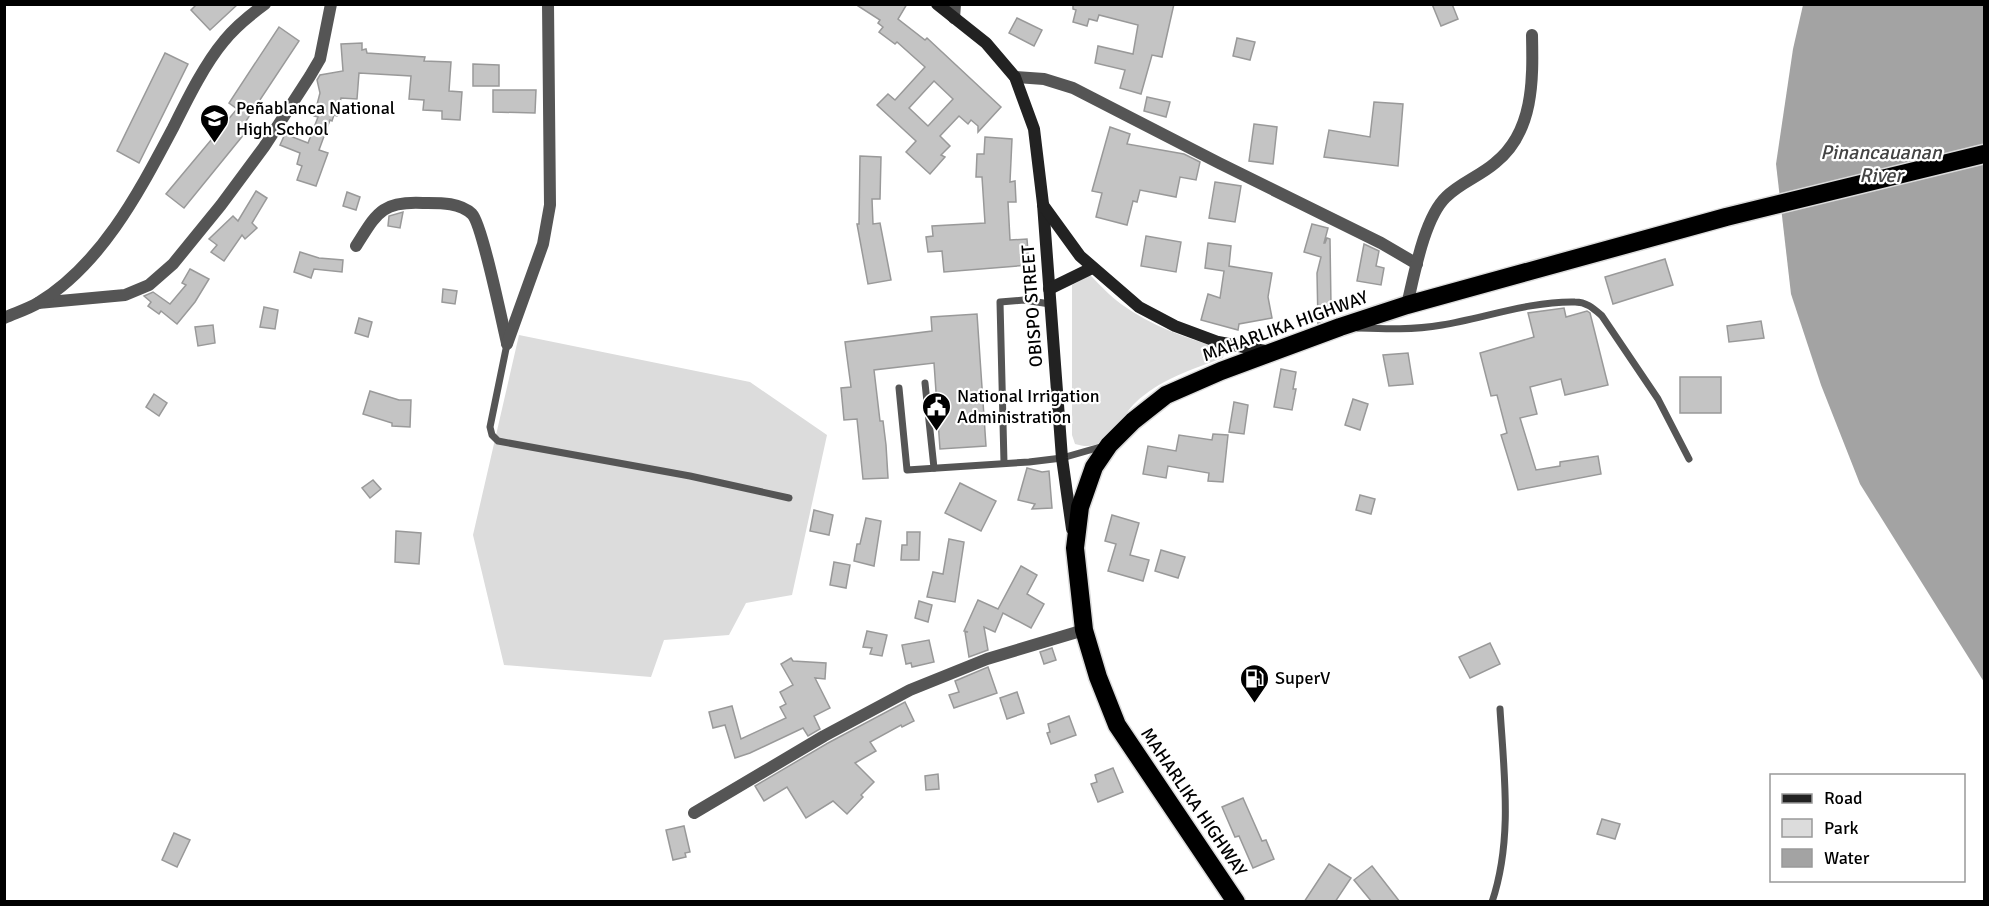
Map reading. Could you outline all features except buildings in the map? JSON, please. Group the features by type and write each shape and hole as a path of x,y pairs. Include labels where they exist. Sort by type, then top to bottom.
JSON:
{"highway":[{"name":"MAHARLIKA HIGHWAY","path":"1236,902 1117,725 1098,676 1084,630 1075,548 1080,507 1094,467 1109,445 1133,420 1166,395 1221,371 1407,305 1726,217 1984,154"}],"street":[{"path":"4,318 38,303 75,274 117,225 148,174 191,93 224,41 265,4"},
{"path":"38,303 125,295 149,285 173,264 264,147 310,76 320,59 331,4"},
{"path":"507,344 543,244 550,206 548,4"},
{"name":"OBISPO STREET","path":"937,4 986,43 1015,77 1035,129 1043,204 1062,458 1075,548"},
{"path":"954,18 955,4"},
{"path":"1407,305 1430,222 1444,198 1495,164 1510,149 1523,127 1530,96 1532,35"},
{"path":"1015,77 1044,80 1073,88 1218,164 1381,243 1417,264"},
{"path":"356,246 373,219 387,207 403,202 443,203 464,208 474,216 485,251 507,344"},
{"name":"OBISPO STREET","path":"1043,204 1080,256 1139,307 1175,326 1218,342 1273,352"},
{"path":"1049,289 1092,268"},
{"path":"694,813 824,736 910,690 987,659 1084,630"}],"lane":[{"path":"1004,463 1000,302 1024,300 1050,304"},
{"path":"1340,327 1400,330 1440,325 1548,303 1577,302 1591,306 1602,316 1658,399 1689,459"},
{"path":"507,344 490,427 492,435 498,441 690,476 789,498"},
{"path":"925,383 934,468"},
{"path":"899,388 907,470 1062,458 1109,445"},
{"path":"1492,902 1506,838 1500,709"}],"green space":[{"path":"1090,275 1117,301 1144,319 1220,348 1224,352 1223,358 1176,376 1144,395 1102,442 1086,446 1075,444 1072,435 1072,285"},
{"path":"519,335 750,382 827,435 792,595 746,603 729,635 664,640 651,677 504,665 473,535"}],"water":[{"name":"Pinancauanan River","path":"1803,5 1984,5 1984,682 1860,484 1821,385 1791,294 1776,164 1793,49"}],"place":[{"name":"Peñablanca National High School","path":"215,144"},
{"name":"National Irrigation Administration","path":"936,432"},
{"name":"SuperV","path":"1254,704"}]}
